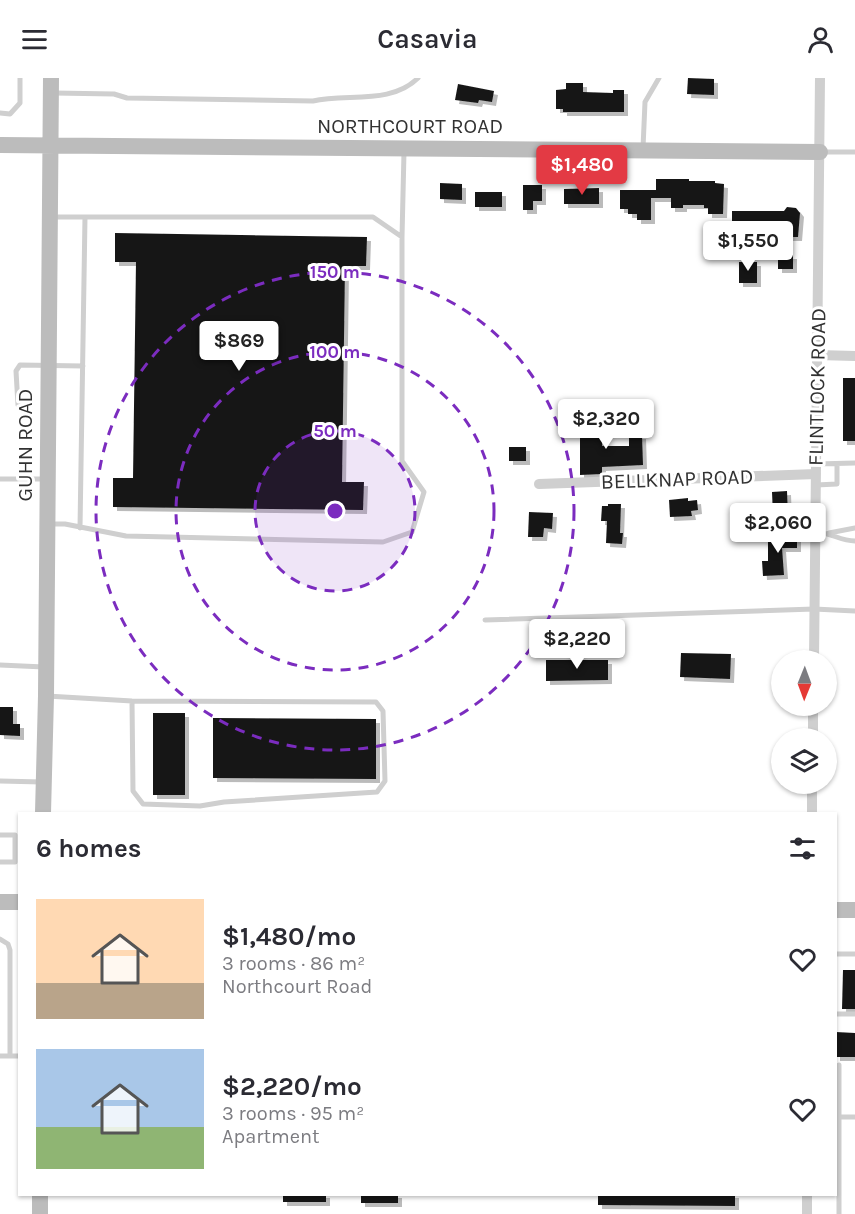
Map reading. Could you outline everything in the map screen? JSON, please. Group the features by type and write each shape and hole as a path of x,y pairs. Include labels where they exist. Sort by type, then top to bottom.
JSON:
{"street":[{"name":"FLINTLOCK ROAD","path":"814,650 820,78"},
{"name":"GUHN ROAD","path":"43,812 51,86"},
{"name":"NORTHCOURT ROAD","path":"0,145 820,152"},
{"path":"817,356 855,356"},
{"name":"BELLKNAP ROAD","path":"539,484 816,474"},
{"path":"812,794 812,812"},
{"path":"0,902 18,902"},
{"path":"837,910 855,910"},
{"path":"40,1196 40,1214"},
{"path":"807,1196 807,1214"}],"lane":[{"path":"0,114 10,114 20,103 20,78"},
{"path":"51,86 114,94 127,98 313,101 328,98 381,96 412,84 418,78"},
{"path":"643,150 645,102 659,78"},
{"path":"47,524 126,536 371,542 383,542 412,532 424,492 402,461 404,149"},
{"path":"820,152 855,152"},
{"path":"80,528 85,217"},
{"path":"50,218 373,217 402,237"},
{"path":"18,405 17,368 20,365 83,366"},
{"path":"816,474 837,464 855,463"},
{"path":"816,474 837,484 837,464"},
{"path":"0,479 47,479"},
{"path":"829,533 855,528"},
{"path":"815,532 829,533 844,541 855,541"},
{"path":"485,620 814,609 855,611"},
{"path":"0,665 46,667"},
{"path":"46,696 132,701 376,702 382,711 385,781 377,792 224,802 200,810 143,804 133,791 132,701"},
{"path":"0,781 44,782"},
{"path":"0,835 15,835 15,862 0,862"},
{"path":"0,939 8,944 10,950 10,1056"},
{"path":"837,954 855,954"},
{"path":"837,1014 855,1014"},
{"path":"0,1056 18,1056"},
{"path":"839,1065 837,1117 839,1214"},
{"path":"837,1117 855,1117"}],"building":[{"path":"688,78 714,79 714,95 687,94"},
{"path":"566,83 583,83 583,92 613,93 613,90 624,90 624,112 563,112 563,109 556,109 556,90 566,89"},
{"path":"458,84 494,91 492,102 455,100"},
{"path":"656,179 689,179 689,181 715,181 715,183 724,184 723,214 708,214 708,208 704,208 704,205 683,205 683,208 671,208 671,198 651,198 651,220 637,220 637,214 628,214 628,209 620,209 620,190 656,190"},
{"path":"440,183 462,184 462,200 440,199"},
{"path":"523,185 542,185 542,201 533,201 533,210 523,210"},
{"path":"599,188 599,204 564,204 564,189"},
{"path":"475,192 502,192 502,207 475,207"},
{"path":"787,207 796,208 800,213 798,237 758,237 758,243 736,244 736,238 732,238 732,211 784,211"},
{"path":"115,233 367,237 366,266 345,266 342,482 364,482 363,510 113,507 113,478 133,478 136,262 115,262"},
{"path":"778,255 793,255 793,269 778,269"},
{"path":"739,262 757,262 757,283 739,283"},
{"path":"843,378 855,378 855,441 843,441"},
{"path":"580,420 602,420 602,446 629,446 629,435 642,435 643,465 602,467 602,474 580,475"},
{"path":"509,447 526,447 526,461 509,461"},
{"path":"787,491 788,516 773,516 772,492"},
{"path":"688,498 688,501 697,500 698,510 691,511 692,516 670,517 669,500"},
{"path":"608,504 621,504 622,544 606,543 607,521 601,521 602,506 608,506"},
{"path":"529,512 553,513 552,529 544,528 543,537 528,537"},
{"path":"768,535 797,535 797,548 782,548 784,575 763,576 762,561 768,561"},
{"path":"681,653 731,654 730,679 680,677"},
{"path":"546,660 608,660 608,680 546,681"},
{"path":"0,707 13,707 13,724 20,724 20,736 0,735"},
{"path":"153,713 185,713 185,795 153,795"},
{"path":"213,718 376,719 376,779 213,778"},
{"path":"843,970 855,970 855,1009 842,1009"},
{"path":"837,1032 855,1033 855,1057 837,1057"},
{"path":"283,1196 326,1196 326,1202 283,1202"},
{"path":"361,1196 398,1196 398,1203 361,1203"},
{"path":"598,1196 735,1196 735,1206 598,1205"}]}
